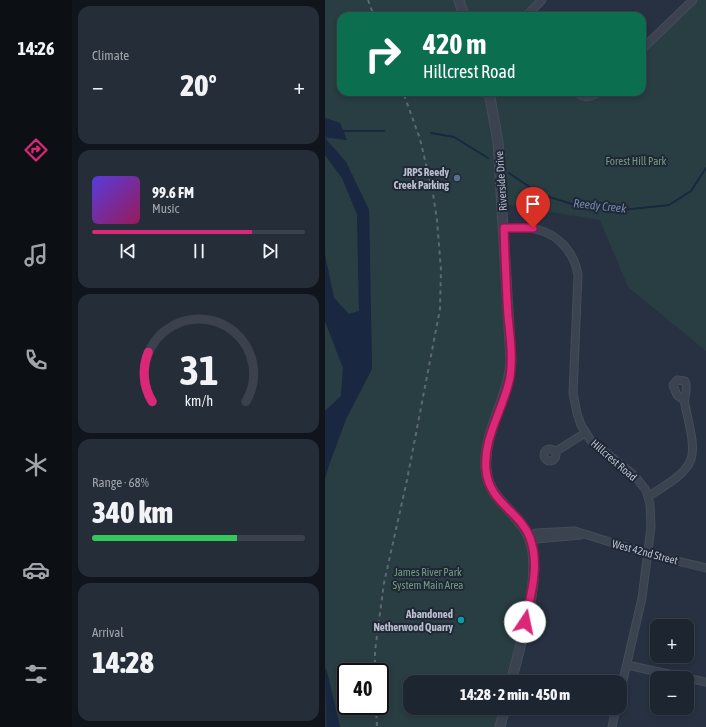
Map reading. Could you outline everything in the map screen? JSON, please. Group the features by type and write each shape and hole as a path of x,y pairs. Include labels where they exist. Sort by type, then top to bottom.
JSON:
{"street":[{"path":"459,0 463,12"},
{"path":"530,12 542,0"},
{"path":"646,45 693,0"},
{"name":"Riverside Drive","path":"490,96 498,142 511,348 510,376 490,435 486,470 489,485 493,493 521,523 529,537 534,556 533,580 523,636 513,675"},
{"path":"581,96 591,96"},
{"name":"Hillcrest Road","path":"504,228 533,228 545,232 566,248 573,258 578,275 573,393 577,413 585,433 591,441 634,475 649,496"},
{"path":"624,675 642,598 651,527 649,496 683,474 692,457 693,443 684,400"},
{"path":"555,452 585,433"},
{"name":"West 42nd Street","path":"529,537 537,538 584,534 648,554 706,568"},
{"path":"627,665 706,682"},
{"path":"500,727 503,715"},
{"path":"612,727 615,715"}],"green space":[{"name":"James River Park System Main Area","path":"325,0 542,0 530,12 337,12 337,96 646,96 646,45 693,0 706,0 706,351 628,287 600,220 503,204 511,361 494,424 487,478 513,515 534,556 512,675 403,675 403,715 503,715 500,727 340,727 325,668 325,479 346,419 372,369 369,210 346,162 325,138 347,140 340,123 325,118"},
{"path":"325,155 342,178 357,214 359,311 349,314 334,298 325,255"},
{"path":"325,321 343,368 341,396 325,411"}],"water":[{"path":"325,118 340,123 347,140 325,137"},
{"path":"325,138 346,162 369,210 372,369 346,419 325,479 325,411 341,396 343,368 325,321 325,255 334,298 349,314 359,311 357,214 342,178 325,155"},
{"path":"325,668 340,727 327,727"}],"waterway":[{"name":"Reedy Creek","path":"343,131 384,131"},
{"name":"Reedy Creek","path":"431,133 454,137 488,158"},
{"name":"Reedy Creek","path":"509,173 540,194 575,205 622,210 669,205 691,191 706,168"}],"railway":[{"path":"368,0 372,12"},
{"path":"375,663 375,651 384,583 407,480 440,309 441,270 437,220 433,194 420,139 404,96"},
{"path":"376,715 377,727"}],"place":[{"name":"JRPS Reedy Creek Parking","path":"457,178"},
{"name":"Abandoned Netherwood Quarry","path":"461,620"}],"route":[{"path":"525,622 535,570 534,556 529,537 521,523 501,504 493,493 487,478 486,460 487,446 490,435 508,386 510,376 511,348 504,228 533,228"}],"park label":[{"name":"Forest Hill Park","path":"636,161"}]}
